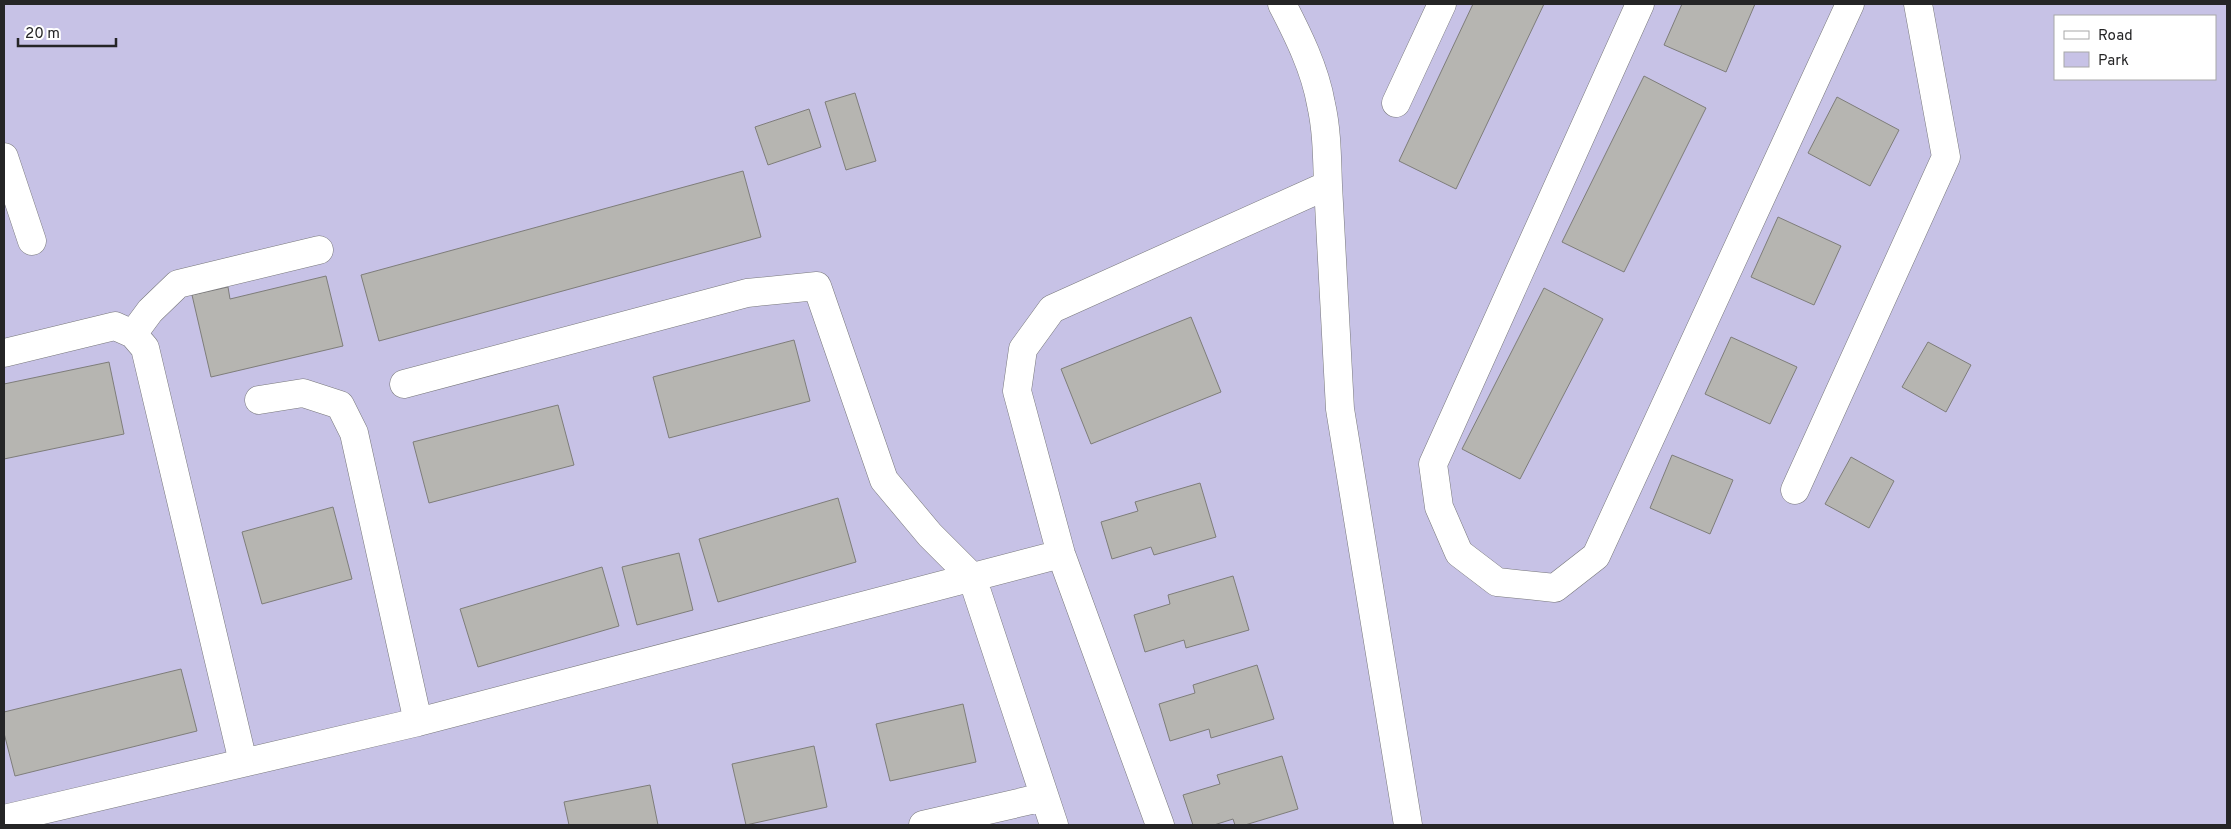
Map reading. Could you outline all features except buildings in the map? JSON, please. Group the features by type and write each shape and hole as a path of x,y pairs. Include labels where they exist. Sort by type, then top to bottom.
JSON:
{"street":[{"path":"1282,4 1318,88 1325,129 1340,408 1408,825"},
{"path":"1396,102 1442,4"},
{"path":"1640,4 1433,464 1439,508 1459,553 1497,582 1555,588 1596,556 1850,4"},
{"path":"1795,490 1946,157 1918,4"},
{"path":"4,158 32,241"},
{"path":"1160,825 1061,554 1017,391 1023,348 1052,309 1328,185"},
{"path":"133,334 150,312 178,284 319,250"},
{"path":"404,384 747,293 817,286 884,480 930,535 972,577 1054,825"},
{"path":"4,354 115,326 133,334 145,348 243,762"},
{"path":"259,400 303,393 340,404 351,426 418,722"},
{"path":"4,819 418,722 1061,554"},
{"path":"922,825 1044,797"}],"green space":[{"path":"4,4 2227,4 2227,825 4,825"}]}
